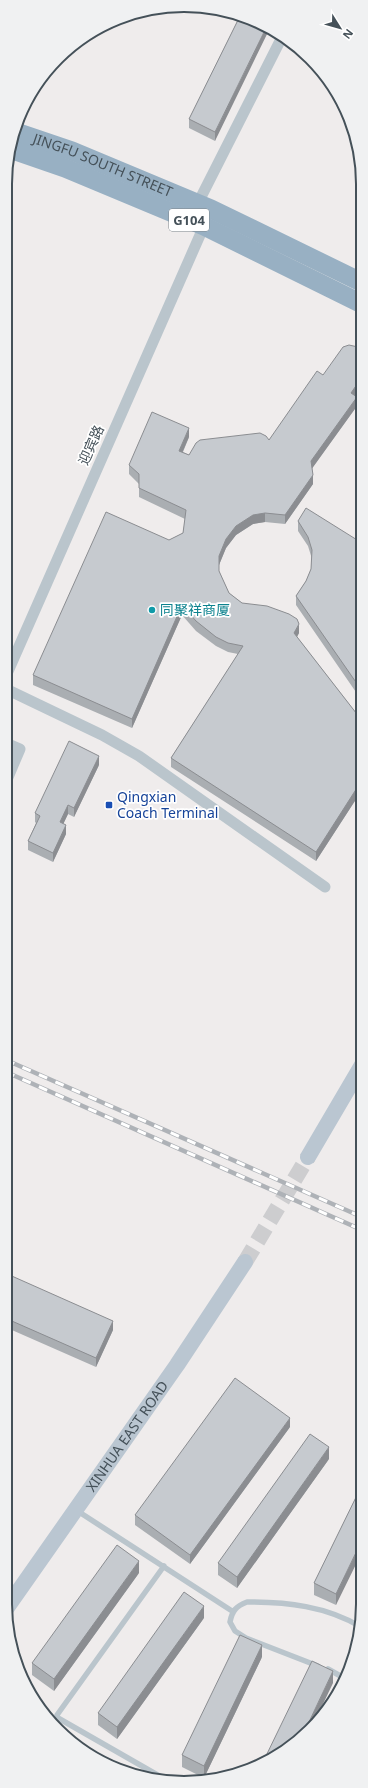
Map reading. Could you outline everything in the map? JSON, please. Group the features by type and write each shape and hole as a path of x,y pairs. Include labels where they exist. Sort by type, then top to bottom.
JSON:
{"highway":[{"name":"JINGFU SOUTH STREET","path":"20,133 72,151 198,203 294,248 356,280"},
{"name":"JINGFU SOUTH STREET","path":"15,151 65,168 204,226 356,301"}],"main road":[{"path":"308,1157 356,1075"},
{"name":"XINHUA EAST ROAD","path":"12,1601 177,1365 245,1262"}],"street":[{"path":"198,203 280,41"},
{"name":"迎宾路","path":"12,662 204,226"},
{"path":"12,692 102,735 139,756 325,887"},
{"path":"12,746 20,749 12,768"}],"lane":[{"path":"76,1510 164,1566 232,1612"},
{"path":"156,1774 58,1718 57,1715 164,1566"},
{"path":"340,1676 328,1669 246,1638 235,1631 230,1622 232,1612 240,1604 247,1602 301,1604 341,1616 355,1623"}],"building":[{"path":"238,21 264,32 215,132 189,119"},
{"name":"同聚祥商厦","path":"349,345 356,347 356,386 351,393 356,396 356,398 311,461 313,475 285,515 265,513 253,515 236,526 226,539 219,556 219,571 229,593 242,603 267,606 289,614 297,619 299,624 294,633 356,713 356,789 316,852 171,758 243,646 228,643 216,637 196,621 182,605 132,719 33,675 106,512 169,540 183,533 186,510 139,488 139,474 129,465 152,412 189,428 179,451 189,455 196,443 200,440 260,433 266,436 269,440 317,371 323,375 343,347"},
{"path":"306,508 356,539 356,682 296,596 306,581 311,569 312,550 308,537 298,521"},
{"path":"69,741 99,756 74,808 68,805 60,822 66,825 53,853 28,841 40,816 35,813"},
{"path":"12,1276 113,1321 96,1358 12,1321"},
{"path":"235,1378 290,1418 190,1555 135,1515"},
{"path":"310,1434 329,1447 237,1577 218,1563"},
{"path":"356,1497 356,1552 336,1594 314,1583"},
{"path":"117,1545 139,1561 54,1679 32,1663"},
{"path":"184,1592 204,1606 117,1727 98,1713"},
{"path":"240,1635 262,1645 204,1766 182,1755"},
{"path":"312,1661 333,1671 306,1726 280,1747 267,1755"}],"tunnel":[{"path":"245,1262 308,1157"}],"railway":[{"path":"12,1063 356,1214"},
{"path":"12,1075 356,1227"}],"place":[{"name":"同聚祥商厦","path":"152,610"},
{"name":"Qingxian Coach Terminal","path":"109,805"}]}
